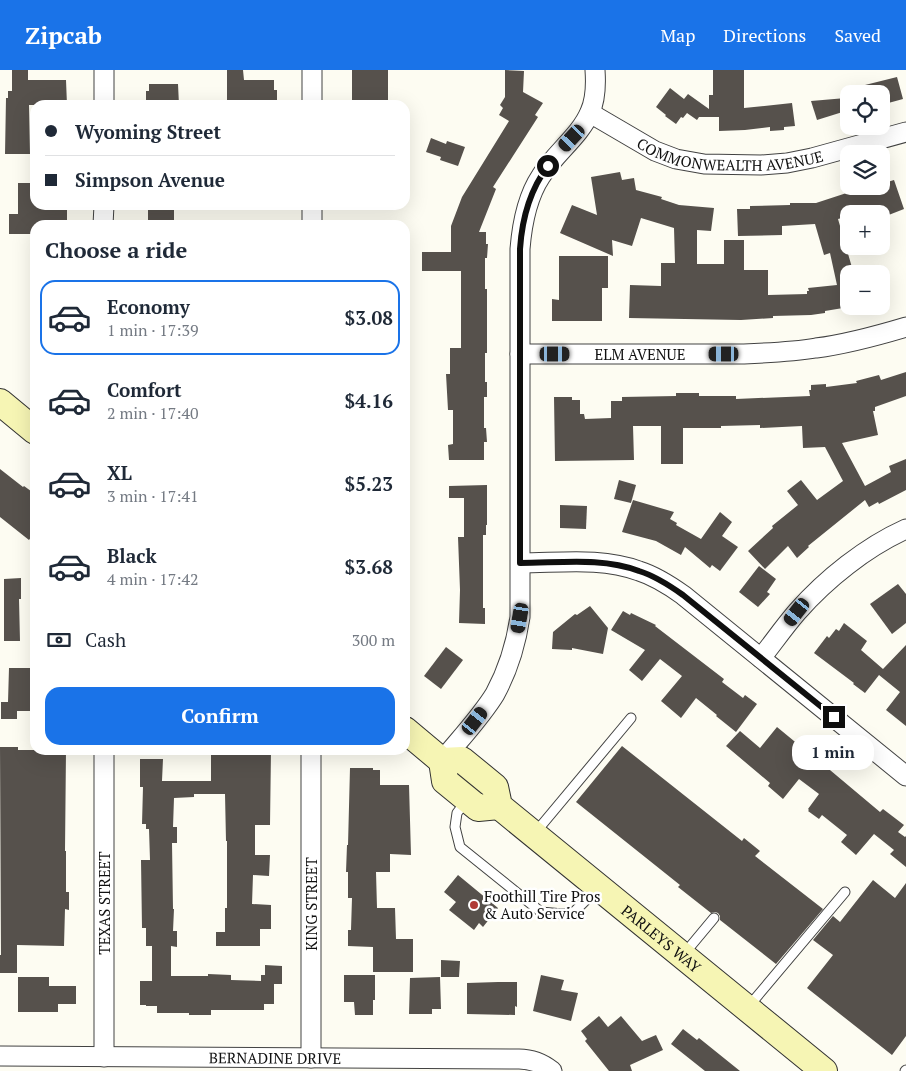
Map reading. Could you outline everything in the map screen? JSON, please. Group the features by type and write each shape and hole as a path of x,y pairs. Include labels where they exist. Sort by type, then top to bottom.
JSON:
{"main road":[{"path":"0,402 30,427"},
{"path":"410,734 442,761 445,781 478,808 499,806 495,787 462,760 442,761"},
{"name":"PARLEYS WAY","path":"499,806 747,1008 819,1070"}],"street":[{"path":"104,70 104,100"},
{"path":"312,70 312,100"},
{"path":"442,761 495,694 514,648 520,618 521,232 531,195 540,176 582,126 590,112 595,93 596,70"},
{"name":"COMMONWEALTH AVENUE","path":"590,112 655,151 676,159 704,164 761,165 787,163 906,132"},
{"name":"ELM AVENUE","path":"520,354 769,353 817,348 868,338 906,327"},
{"path":"761,658 797,612 837,574 856,558 906,529"},
{"path":"520,563 591,562 624,566 655,577 761,658 906,776"},
{"name":"TEXAS STREET","path":"104,755 104,1057"},
{"name":"KING STREET","path":"311,755 311,1058"},
{"name":"BERNADINE DRIVE","path":"0,1056 519,1058 534,1061 550,1070"}],"lane":[{"path":"534,835 632,718"},
{"path":"468,799 457,813 455,827 460,847 541,912 563,914 574,912 598,888"},
{"path":"747,1008 846,892"},
{"path":"682,956 714,918"}],"building":[{"path":"12,70 28,70 28,80 66,80 67,100 30,100 30,154 5,154 6,98 8,98 8,91 12,91"},
{"path":"227,70 243,70 244,80 274,80 277,100 227,100"},
{"path":"352,70 388,70 388,100 352,100"},
{"path":"505,70 524,71 523,92 543,103 535,115 538,117 493,187 496,189 479,232 486,232 486,244 488,244 487,258 485,258 487,353 485,353 485,382 487,382 487,397 484,397 484,428 486,428 487,442 484,442 484,460 449,460 448,445 453,444 453,410 448,410 446,374 450,374 450,348 461,348 461,271 422,271 422,252 451,252 451,226 462,197 509,121 499,115 503,108 500,105 505,97"},
{"path":"713,70 744,70 744,108 792,103 795,126 784,127 784,130 770,131 770,127 719,131 719,117 699,117 697,120 687,113 676,124 656,107 670,88 684,99 688,94 709,109 709,95 713,95"},
{"path":"897,77 903,99 890,103 890,85 865,85"},
{"path":"149,84 178,84 179,100 146,100 146,91 149,91"},
{"path":"840,99 840,113 817,120 811,101"},
{"path":"431,138 446,144 447,141 465,147 458,166 440,160 441,157 426,152"},
{"path":"620,172 622,180 634,178 636,190 662,197 661,199 679,205 714,208 711,231 697,230 697,264 724,264 724,240 744,240 744,270 768,270 768,295 807,294 808,288 837,285 830,253 824,255 815,224 782,226 782,235 738,236 737,209 750,209 750,206 816,203 840,195 890,195 890,181 894,180 904,209 890,214 890,205 840,205 840,218 838,219 840,226 840,255 848,255 851,265 840,265 840,308 811,315 773,316 773,318 741,320 629,318 630,285 661,286 661,263 675,263 674,228 641,218 632,246 612,240 613,256 560,233 572,205 597,215 591,177"},
{"path":"18,183 30,183 30,210 67,210 67,220 30,220 30,234 9,234 9,214 18,214"},
{"path":"148,210 174,210 174,220 148,220"},
{"path":"559,256 608,256 608,288 602,288 602,321 552,321 552,299 559,300"},
{"path":"906,372 906,396 875,407 875,411 873,411 878,435 842,443 865,486 891,472 889,466 906,459 906,490 869,507 865,500 808,546 797,558 788,546 765,569 748,551 773,528 772,526 798,505 787,491 801,480 817,500 843,481 825,447 803,448 802,426 760,428 760,425 683,428 683,464 661,464 661,426 633,426 634,460 555,461 554,397 572,397 572,400 580,400 580,414 584,414 585,419 611,418 611,401 622,401 622,397 676,396 676,393 699,393 699,396 736,396 736,399 810,396 809,390 811,390 811,385 826,384 826,387 857,383 856,381 879,375 881,380"},
{"path":"0,469 30,490 29,540 0,517"},
{"path":"619,480 636,485 631,503 614,499"},
{"path":"487,485 487,525 486,535 483,535 483,608 485,608 485,624 459,623 458,537 464,537 464,498 449,498 449,486"},
{"path":"633,500 674,512 670,519 677,523 676,525 701,539 720,512 732,522 722,536 738,547 720,571 712,565 710,568 685,547 681,555 656,541 622,532"},
{"path":"560,505 587,506 586,529 560,528"},
{"path":"759,566 776,579 767,592 770,594 758,607 739,592"},
{"path":"21,578 21,599 19,599 20,641 4,641 4,579"},
{"path":"898,584 906,594 906,623 892,634 870,604"},
{"path":"590,606 608,628 603,654 572,648 572,650 552,649 553,632 575,614 577,615"},
{"path":"623,611 656,625 724,679 722,682 743,698 745,695 757,704 736,732 696,698 681,718 661,701 682,676 660,659 642,681 629,670 645,650 611,630"},
{"path":"844,623 867,641 861,650 883,669 906,645 906,726 886,710 900,692 879,675 865,693 814,653 827,636 829,638 836,629 839,631"},
{"path":"446,647 463,660 441,689 424,676"},
{"path":"9,668 30,668 30,711 17,711 17,719 1,719 1,702 8,702"},
{"path":"777,727 811,755 814,752 827,762 824,765 880,812 883,809 904,825 898,832 906,836 906,867 890,854 894,850 874,834 856,855 841,842 847,835 822,815 819,819 808,811 819,794 799,779 783,799 768,786 770,783 726,746 740,731 760,748"},
{"path":"622,746 742,841 744,838 760,851 755,856 823,909 776,964 720,920 718,913 711,913 678,887 680,885 576,802"},
{"path":"0,747 18,747 18,750 30,750 30,755 66,755 65,851 66,892 69,892 69,910 65,909 64,946 17,945 17,973 0,973"},
{"path":"211,755 271,755 270,825 255,825 255,855 270,855 269,876 253,875 252,904 271,905 271,929 260,929 260,946 216,946 216,932 225,932 225,908 227,908 225,794 194,794 194,797 174,798 173,827 177,827 177,843 172,843 173,931 177,931 177,947 171,946 171,976 231,975 231,980 261,981 261,975 265,975 265,965 282,966 282,984 274,984 274,1004 264,1004 264,1010 211,1010 211,1015 157,1013 157,1006 140,1005 140,981 152,981 152,946 146,946 146,928 142,928 141,860 150,860 149,829 146,829 146,824 142,824 143,787 140,787 140,759 163,759 162,781 211,781"},
{"path":"350,768 373,768 373,770 380,770 380,785 409,785 411,855 390,854 390,872 376,872 377,908 395,908 396,939 413,939 413,972 373,972 373,947 348,946 348,930 351,930 352,898 348,898 348,872 346,872"},
{"name":"Foothill Tire Pros & Auto Service","path":"458,875 498,908 483,927 479,923 474,930 449,910 456,902 444,892"},
{"path":"873,880 895,898 906,883 906,1036 892,1055 807,988 833,955 813,940 833,916 840,922"},
{"path":"441,960 460,961 459,977 441,977"},
{"path":"344,975 375,975 373,1015 355,1015 354,1002 344,1002"},
{"path":"541,975 564,980 561,990 578,993 571,1021 533,1011"},
{"path":"18,977 49,977 49,986 76,986 76,1004 58,1004 58,1012 18,1012"},
{"path":"440,977 441,1009 432,1009 432,1014 409,1014 410,978"},
{"path":"517,982 517,1007 515,1006 515,1015 467,1014 467,983"},
{"path":"599,1016 608,1027 621,1016 642,1041 656,1035 663,1050 630,1065 632,1071 609,1071 585,1041 587,1039 581,1031"},
{"path":"683,1029 697,1040 699,1038 740,1071 705,1071 671,1044"}],"place":[{"name":"Foothill Tire Pros & Auto Service","path":"474,905"}],"route":[{"path":"548,166 540,176 531,195 521,232 520,563 607,563 624,566 655,577 683,595 834,717"}]}
